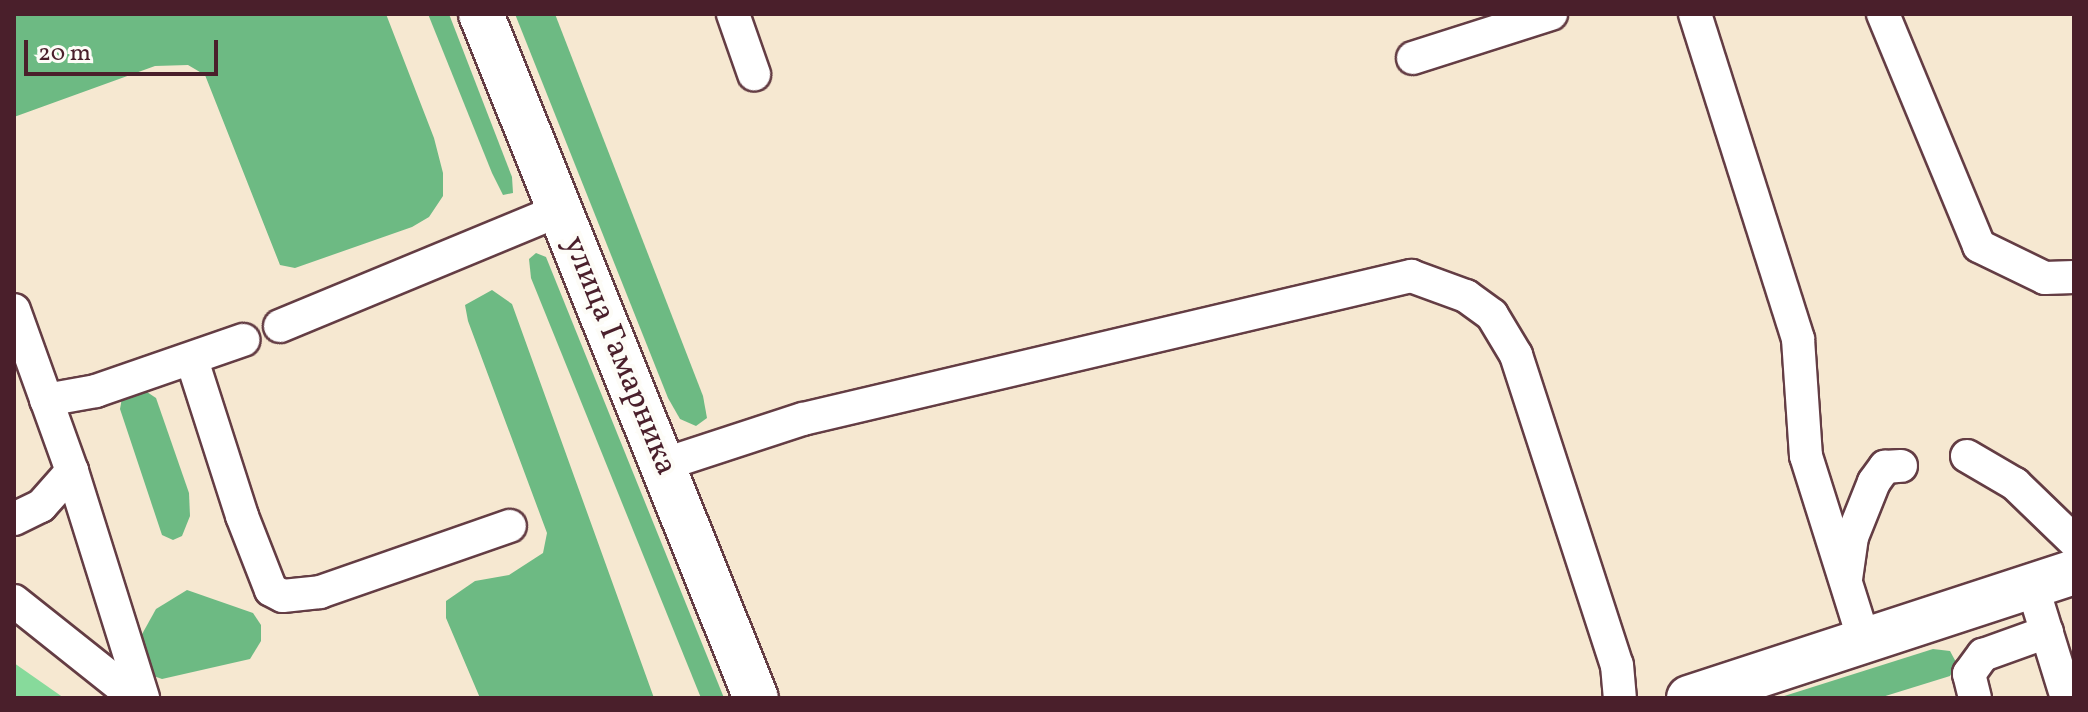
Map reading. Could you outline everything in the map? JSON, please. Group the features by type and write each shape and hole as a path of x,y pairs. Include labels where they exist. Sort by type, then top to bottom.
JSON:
{"main road":[{"name":"улица Гамарника","path":"481,14 756,698"},
{"path":"1689,698 2074,572"}],"lane":[{"path":"733,14 754,74"},
{"path":"1413,58 1551,14"},
{"path":"1695,14 1798,339 1806,456 1864,640"},
{"path":"1883,14 1979,246 2045,278 2074,277"},
{"path":"280,326 560,210"},
{"path":"662,465 803,419 1411,276 1466,296 1492,315 1516,355 1617,665 1620,698"},
{"path":"14,310 72,471 143,698"},
{"path":"46,400 96,391 243,340"},
{"path":"192,360 242,516 271,590 283,596 320,592 510,526"},
{"path":"1967,456 2015,484 2074,541"},
{"path":"1845,587 1852,537 1874,482 1885,467 1901,466"},
{"path":"14,519 41,506 72,471"},
{"path":"2032,585 2058,644 2067,698"},
{"path":"14,601 136,698"},
{"path":"1975,698 1969,674 1983,655 2058,644"}],"green space":[{"path":"14,14 386,14 434,138 443,173 443,196 429,217 412,227 295,268 280,265 205,75 188,65 155,66 14,117"},
{"path":"428,14 449,14 512,177 513,193 503,195 492,173"},
{"path":"515,14 555,14 703,396 707,418 696,426 680,419 668,398"},
{"path":"536,253 546,257 724,698 701,698 531,278 529,259"},
{"path":"492,290 512,304 654,698 480,698 446,618 446,601 475,581 509,575 543,553 547,533 468,321 465,305"},
{"path":"144,390 156,398 189,493 190,516 182,536 173,540 162,535 120,409 122,398"},
{"path":"187,590 253,613 261,625 261,641 250,659 162,679 148,674 140,657 141,636 156,609"},
{"path":"1933,649 1950,651 1957,664 1950,676 1879,698 1778,698"},
{"path":"14,663 64,698 14,698"}]}
